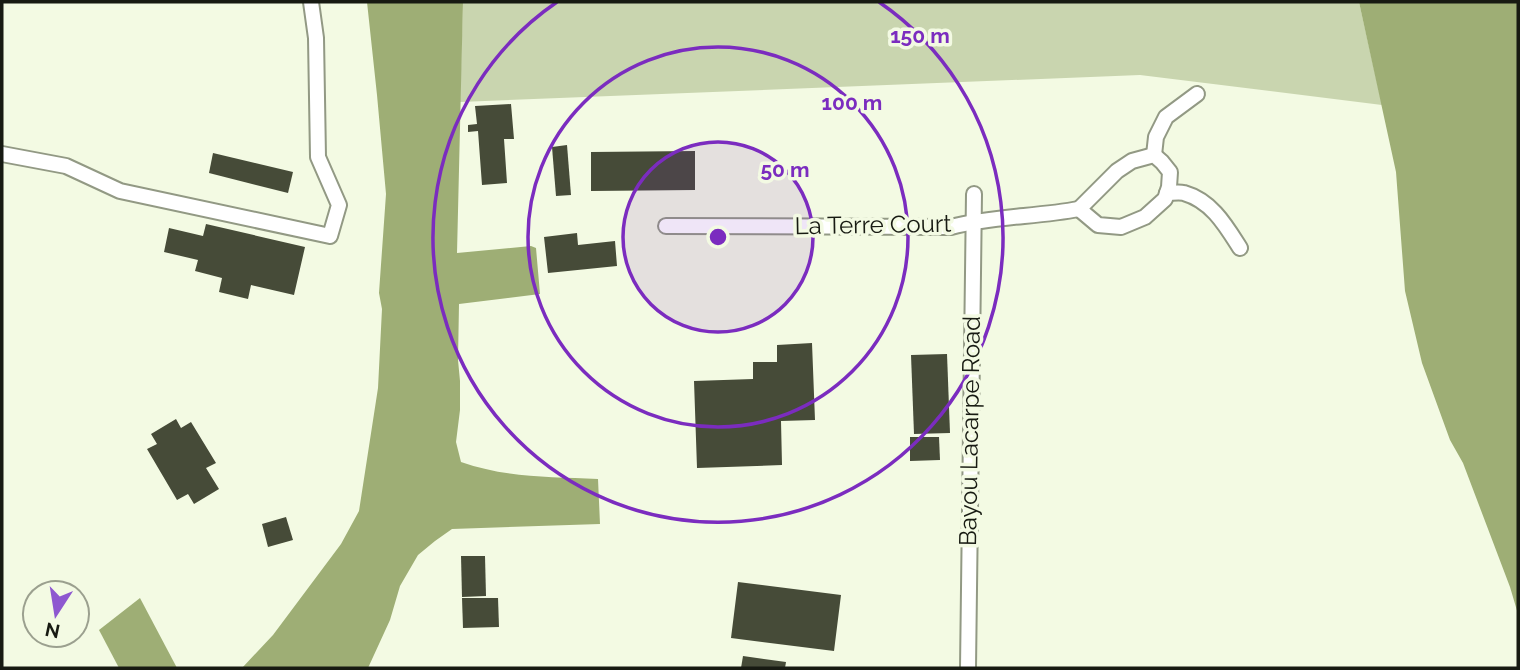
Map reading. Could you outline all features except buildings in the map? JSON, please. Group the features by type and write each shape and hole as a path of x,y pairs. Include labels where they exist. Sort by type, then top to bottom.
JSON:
{"street":[{"path":"2,155 66,166 120,191 330,236 339,205 318,157 316,37 311,2"},
{"path":"1154,155 1156,137 1166,117 1197,94"},
{"path":"1154,155 1170,172 1165,199 1145,217 1121,227 1098,225 1079,209 1125,166 1132,161 1154,155"},
{"path":"1167,192 1184,193 1204,202 1221,218 1240,248"},
{"name":"Bayou Lacarpe Road","path":"968,668 974,194"},
{"name":"La Terre Court","path":"666,226 951,227 1079,209"}],"shaded area":[{"path":"367,2 463,2 457,253 531,246 536,248 540,294 459,304 460,410 456,442 461,462 512,474 598,479 600,524 452,529 418,555 400,586 390,620 368,668 242,668 273,635 341,544 359,511 378,388 382,309 379,293 386,194"},
{"path":"463,2 1359,2 1382,105 1140,75 460,102"},
{"path":"1359,2 1518,2 1518,614 1463,463 1450,440 1422,363 1405,291 1396,172"},
{"path":"140,598 177,668 119,668 99,630"}]}
